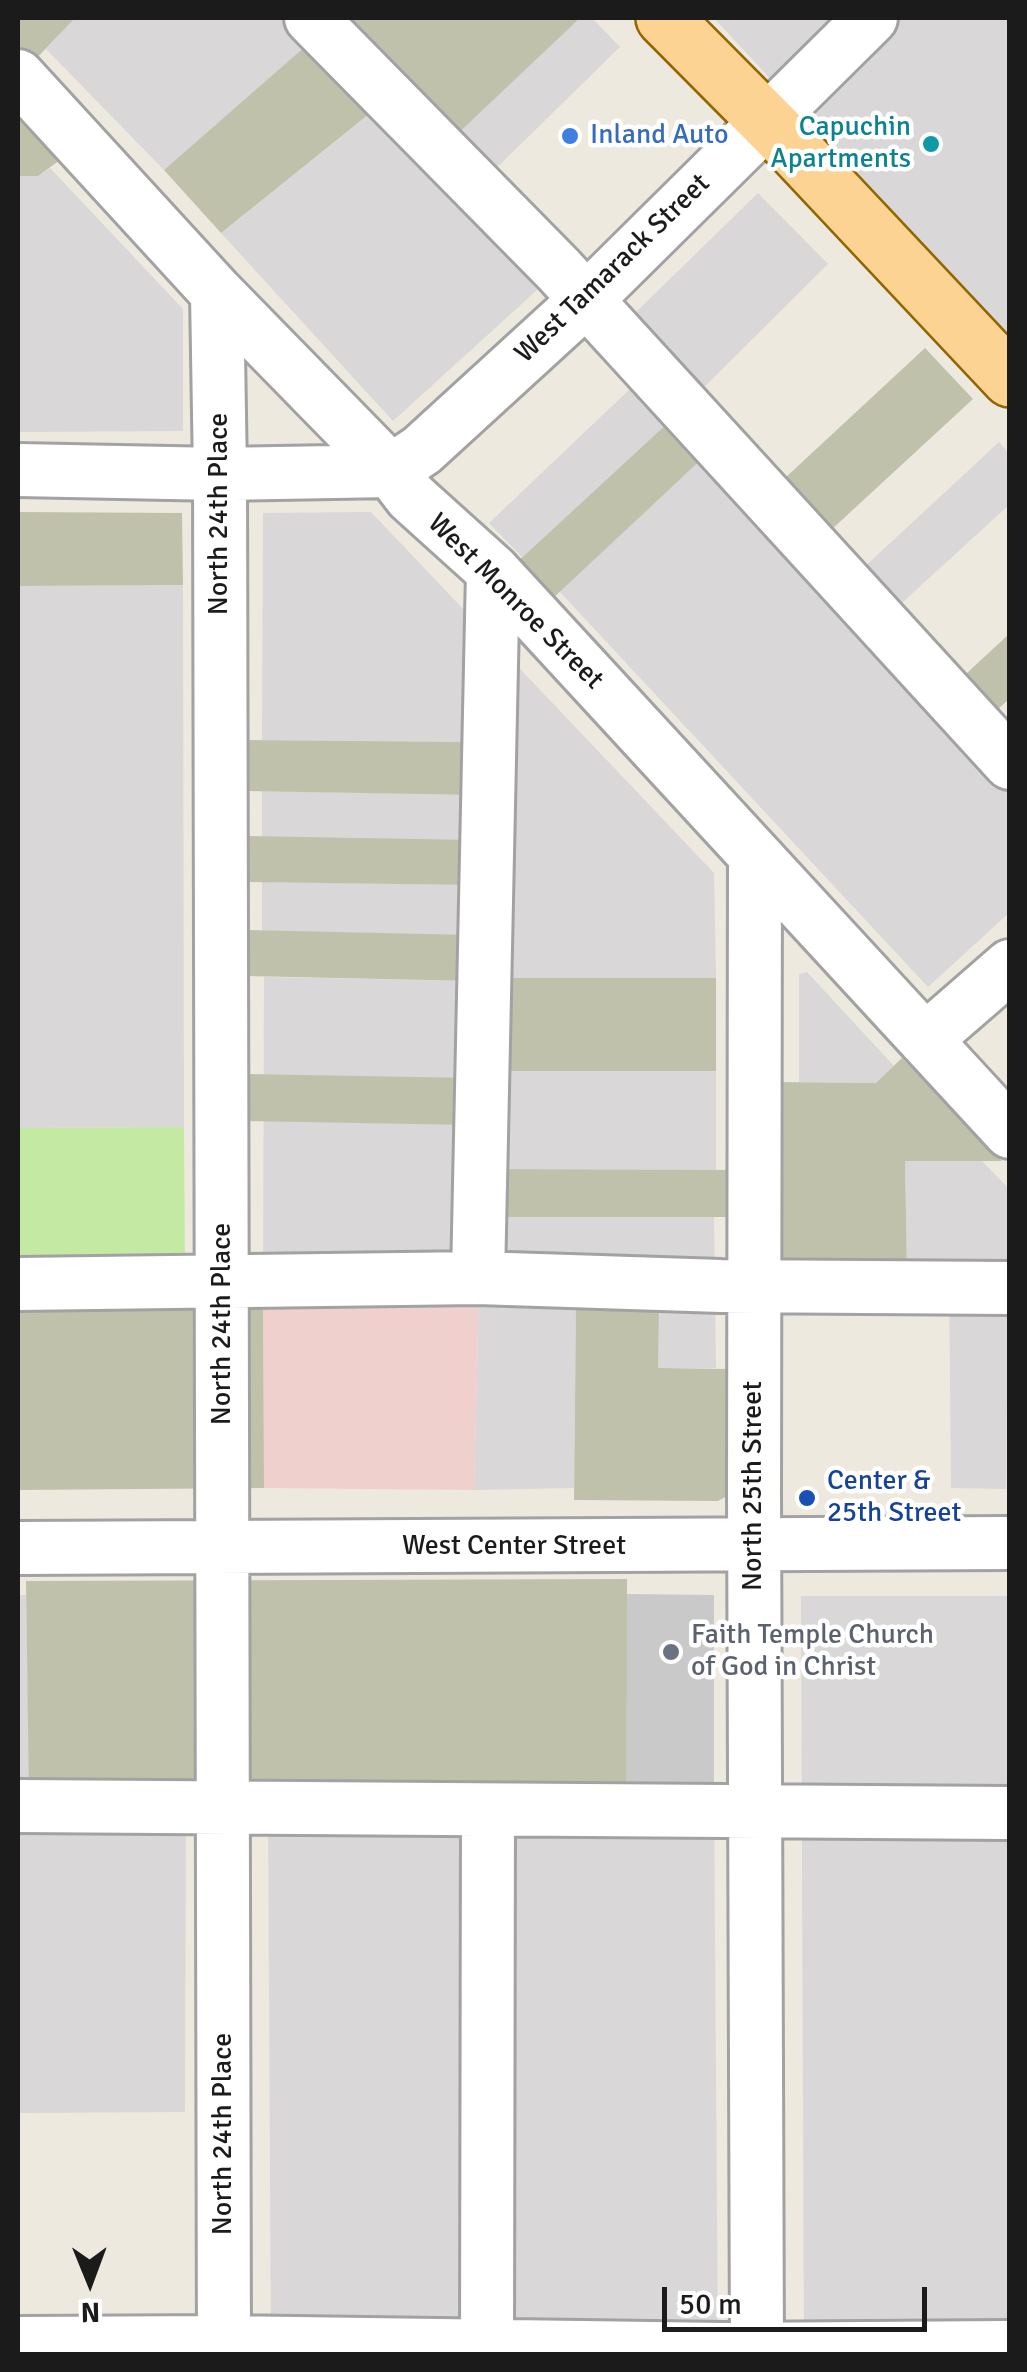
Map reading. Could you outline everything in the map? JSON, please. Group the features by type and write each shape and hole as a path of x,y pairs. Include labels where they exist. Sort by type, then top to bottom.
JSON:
{"main road":[{"path":"664,18 1010,379"}],"street":[{"path":"311,18 586,300 1010,763"},
{"name":"West Tamarack Street","path":"391,471 422,450 586,300 871,18"},
{"name":"West Monroe Street","path":"18,76 217,293 391,471 411,498 493,571 1010,1132"},
{"name":"North 24th Place","path":"217,293 224,2348"},
{"path":"18,470 220,474 391,471"},
{"path":"478,1278 493,571"},
{"name":"North 25th Street","path":"756,857 757,2352"},
{"path":"925,1040 1010,966"},
{"path":"18,1284 478,1278 1010,1288"},
{"name":"West Center Street","path":"18,1548 1010,1543"},
{"path":"18,1806 1010,1813"},
{"path":"487,2345 488,1810"},
{"path":"18,2343 224,2348 487,2345 757,2352 1010,2346"}],"shaded area":[{"path":"18,18 75,18 32,63 18,47"},
{"path":"75,18 329,18 333,22 164,170 46,49"},
{"path":"329,18 580,18 448,143 398,91 221,233 164,170 333,22"},
{"path":"580,18 592,18 620,47 477,187 559,270 393,421 221,233 399,91 448,143"},
{"path":"714,18 1009,18 1009,336"},
{"path":"18,114 60,160 38,176 18,176"},
{"path":"50,168 183,309 183,431 18,432 18,176 38,176"},
{"path":"758,193 828,264 672,419 522,557 489,523 630,389 596,351"},
{"path":"925,348 973,399 818,542 771,491"},
{"path":"672,419 706,455 551,600 516,563"},
{"path":"999,442 1009,454 1009,505 881,622 1009,763 1009,913 928,987 559,591 718,444 846,584"},
{"path":"18,512 182,513 183,585 18,586"},
{"path":"371,512 714,873 716,978 501,978 500,1071 716,1071 716,1170 501,1169 501,1217 714,1216 716,1368 658,1368 576,1299 574,1488 474,1490 479,1292 263,1294 264,977 473,981 474,935 262,931 262,882 473,885 262,837 262,791 474,795 475,742 262,740 263,513"},
{"path":"183,585 184,1127 18,1128 18,586"},
{"path":"1009,634 1009,699 986,720 953,686"},
{"path":"245,740 476,742 475,795 246,791"},
{"path":"247,836 473,840 473,885 247,882"},
{"path":"246,930 475,935 474,981 245,976"},
{"path":"807,972 894,1066 877,1083 799,1082 799,974"},
{"path":"500,978 716,978 716,1071 500,1071"},
{"path":"902,1058 1002,1161 905,1161 907,1272 778,1271 778,1082 876,1083"},
{"path":"245,1074 474,1078 473,1125 244,1121"},
{"path":"905,1161 982,1161 1009,1189 1006,1489 951,1488 949,1272 907,1272"},
{"path":"501,1169 735,1170 736,1217 500,1217"},
{"path":"18,1291 263,1294 264,1488 18,1490"},
{"path":"479,1292 474,1490 264,1488 263,1294"},
{"path":"576,1299 659,1299 658,1368 729,1369 727,1496 718,1501 574,1500"},
{"path":"627,1579 626,1803 29,1797 26,1581"},
{"path":"626,1594 714,1595 714,1802 626,1803"},
{"path":"18,1595 26,1595 30,1797 186,1799 185,2112 18,2113"},
{"path":"801,1596 1009,1596 1009,2354 804,2354"},
{"path":"268,1800 714,1802 718,2354 271,2354"}],"green space":[{"path":"184,1127 185,1270 18,1271 18,1128"}],"place":[{"name":"Inland Auto","path":"570,136"},
{"name":"Capuchin Apartments","path":"931,144"},
{"name":"Center & 25th Street","path":"807,1498"},
{"name":"Faith Temple Church of God in Christ","path":"671,1652"}]}
